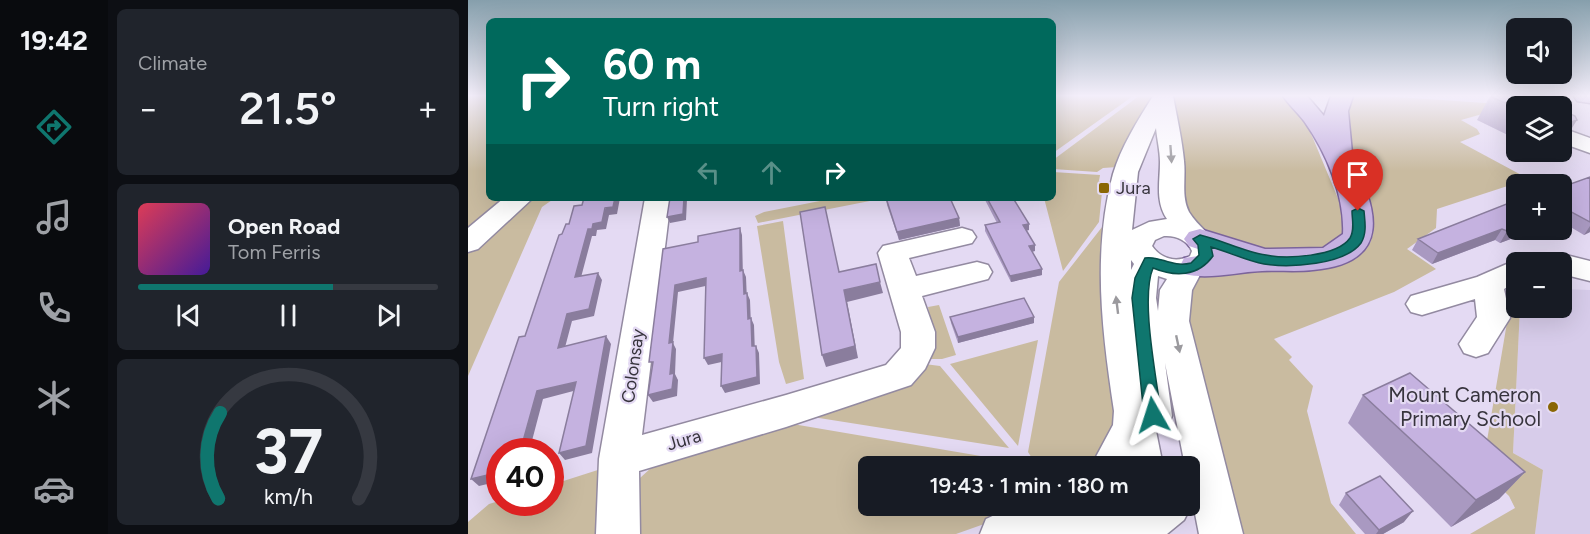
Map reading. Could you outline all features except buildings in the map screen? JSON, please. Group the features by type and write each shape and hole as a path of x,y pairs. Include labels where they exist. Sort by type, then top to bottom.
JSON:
{"main road":[{"path":"1193,252 1265,260 1299,261 1326,257 1348,247 1355,241 1359,230 1358,211 1340,161 1316,121"},
{"path":"1337,121 1340,161"}],"street":[{"path":"1168,121 1172,162 1171,195 1175,212 1193,252 1176,290 1173,321 1194,456"},
{"path":"1147,123 1144,251 1140,298 1157,456"},
{"path":"1116,456 1132,426 1115,288 1119,215 1126,172 1147,123"},
{"path":"1572,139 1590,146"},
{"path":"468,243 517,201"},
{"name":"Colonsay","path":"618,534 619,459 658,201"},
{"path":"1144,251 1150,230 1170,227 1193,252"},
{"name":"Jura","path":"619,459 786,411 898,375 913,359 918,348 918,332 893,253 962,237"},
{"path":"1144,251 1168,269 1193,252"},
{"path":"1572,266 1590,271"},
{"path":"906,290 977,272"},
{"path":"1422,304 1488,284 1506,275"},
{"path":"1476,344 1494,318 1488,284"},
{"path":"1123,354 1141,456"},
{"path":"1200,485 1221,534"},
{"path":"1002,534 1038,516"},
{"path":"1039,534 1139,516"},
{"path":"1109,534 1147,516"}],"shaded area":[{"path":"468,121 486,121 486,201 551,201 542,207 468,376"},
{"path":"1056,121 1098,121 1056,151"},
{"path":"1106,121 1139,121 1117,167 1103,168 1097,172 1056,169 1056,158"},
{"path":"1176,121 1305,121 1347,220 1343,235 1329,247 1306,254 1278,255 1204,231 1186,213"},
{"path":"1344,121 1463,121 1477,129 1480,134 1460,142 1520,174 1506,174 1506,186 1437,209 1436,228 1407,249 1436,269 1394,292 1274,339 1292,357 1289,360 1313,386 1307,411 1331,503 1356,534 1241,534 1183,303 1187,289 1191,282 1201,275 1214,271 1249,269 1301,272 1332,267 1360,254 1368,247 1374,226"},
{"path":"1056,172 1100,175 1099,181 1103,182 1099,222 1063,271 1045,201 1056,201"},
{"path":"820,201 870,201 758,223 755,216 764,212"},
{"path":"783,221 804,379 786,384 779,362 757,226"},
{"path":"1106,222 1119,433 1109,456 1031,456 1028,452 1059,282"},
{"name":"Mount Cameron Primary School","path":"1572,289 1590,290 1590,534 1535,534 1543,470 1513,453 1520,318 1572,318"},
{"path":"939,305 956,355 942,359 928,359 933,339 928,307"},
{"path":"1508,318 1520,318 1513,453 1543,470 1535,534 1470,534 1515,508 1509,496 1482,470"},
{"path":"1038,340 1018,446 950,364"},
{"path":"917,363 940,366 1009,448 800,415"},
{"path":"775,421 981,456 858,456 858,516 1007,516 956,534 633,534 632,495 640,478 662,458"},
{"path":"604,468 596,534 468,534 468,522 486,507 486,516 564,516 564,481"}],"place":[{"name":"Jura","path":"1104,188"},
{"name":"Mount Cameron Primary School","path":"1553,407"}],"route":[{"path":"1153,415 1140,298 1142,278 1150,262 1178,270 1196,266 1202,262 1207,251 1200,239 1265,260 1299,261 1326,257 1338,253 1355,241 1360,223 1358,211"}]}
